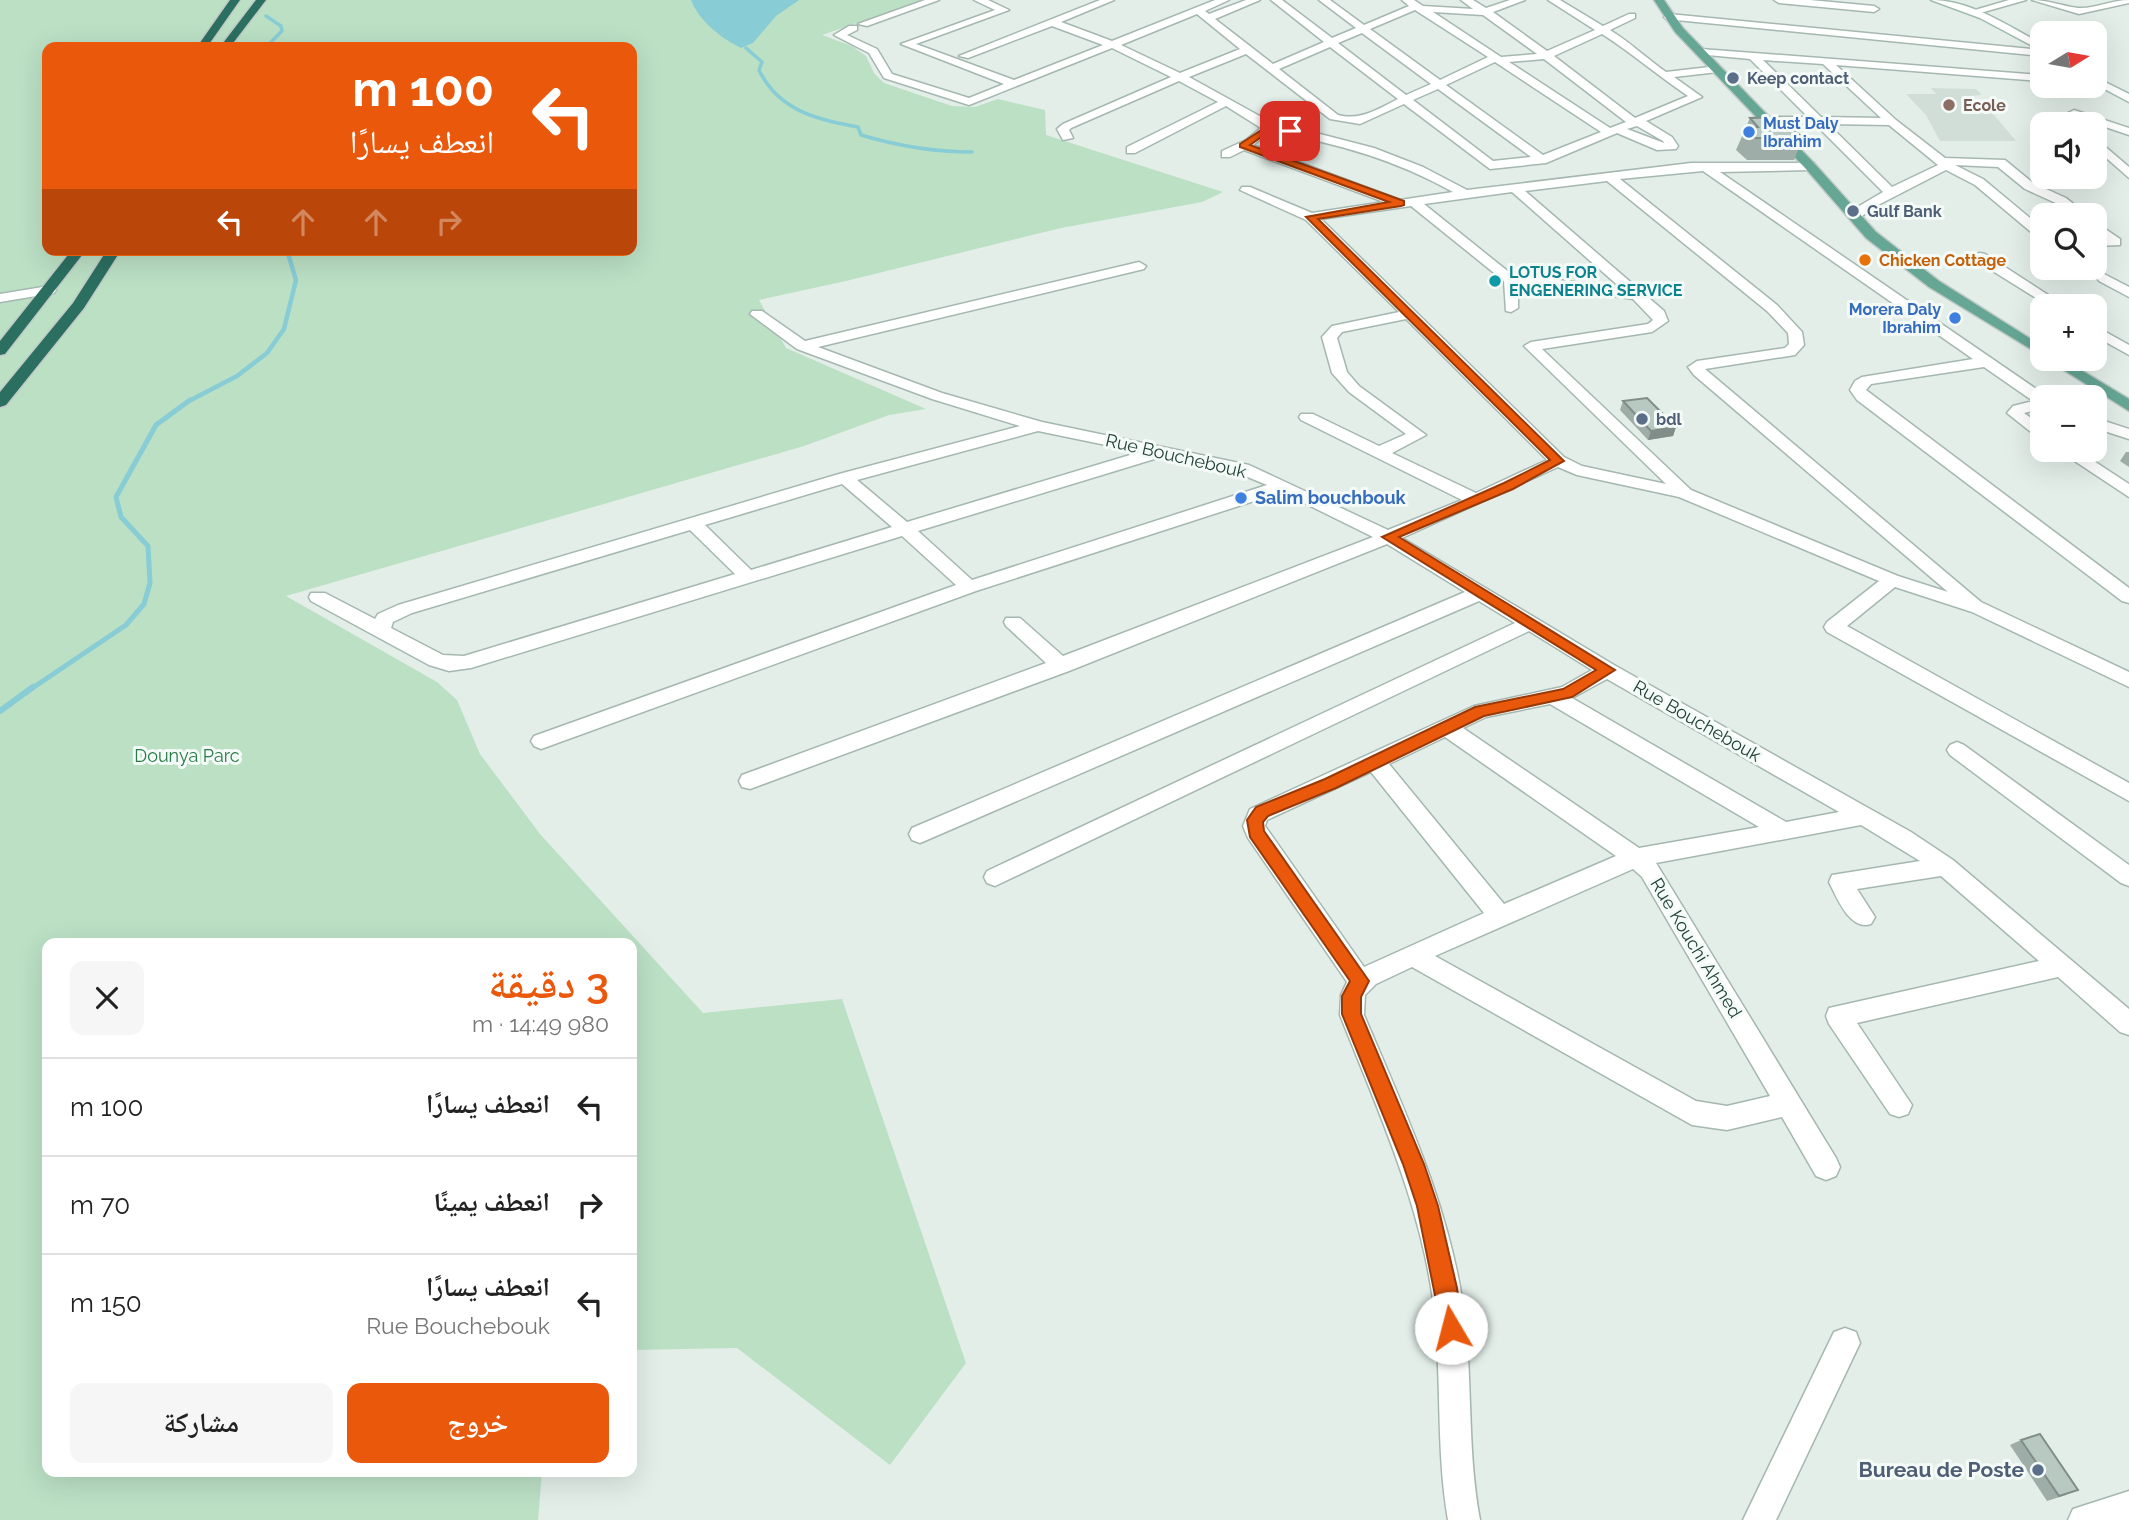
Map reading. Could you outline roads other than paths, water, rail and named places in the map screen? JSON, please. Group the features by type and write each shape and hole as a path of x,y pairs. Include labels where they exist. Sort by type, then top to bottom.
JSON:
{"highway":[{"path":"206,42 235,0"},
{"path":"229,42 261,0"},
{"path":"0,351 74,256"},
{"path":"0,402 79,304 110,256"}],"main road":[{"path":"1659,0 1670,17 1701,52 1810,166 1871,235 1899,259 2030,344"},
{"path":"2072,371 2129,406"}],"street":[{"path":"934,0 839,34 882,48 906,44 1004,10 1008,6 979,0"},
{"path":"964,55 1109,0"},
{"path":"1118,46 1224,0"},
{"path":"882,48 888,76 966,102 1033,75 1208,19 1255,0"},
{"path":"1276,0 1490,165 1542,160 1696,97 1642,60 1635,50 1553,0"},
{"path":"1324,0 1542,160"},
{"path":"1414,5 1613,131 1661,147 1672,146 1668,139 1637,122 1506,25 1466,0"},
{"path":"1272,68 1414,5 1484,12 1520,0"},
{"path":"1779,0 1874,9"},
{"path":"1936,0 1973,12 2030,43"},
{"path":"1973,12 2021,0"},
{"path":"2036,0 2079,11 2129,0"},
{"path":"1198,10 1341,120 1360,121 1497,59 1546,56 1632,16"},
{"path":"1670,17 2030,49"},
{"path":"1051,22 1118,46 1180,76 1269,128 1337,141 1433,175 1465,194"},
{"path":"906,44 1014,83"},
{"path":"1067,138 1063,129 1067,126 1249,49"},
{"path":"1701,52 2030,77"},
{"path":"1754,57 1892,194"},
{"path":"1827,63 1892,122 1946,165 1979,183 2030,231"},
{"path":"1665,75 1718,68"},
{"path":"2107,88 2129,99"},
{"path":"1131,150 1226,102"},
{"path":"1766,120 1892,122"},
{"path":"2107,125 2129,132"},
{"path":"2107,130 2113,127"},
{"path":"1226,154 1269,128"},
{"path":"1243,145 1408,202 1506,277 1637,295"},
{"path":"2107,153 2129,174"},
{"path":"1854,215 1868,204 1946,165 1947,161 2001,163 2029,187 2065,203"},
{"path":"1311,217 1465,194 1691,167 1708,169 1810,166"},
{"path":"1708,169 2030,394"},
{"path":"1611,178 1772,307 1795,332 1797,345 1790,352 1702,364 1696,367 1699,372 1979,608"},
{"path":"1515,188 1659,314 1661,321 1652,328 1531,346 1684,493"},
{"path":"1246,190 1311,217 1558,461 1577,470 1684,493 1892,580 1979,608 2129,680"},
{"path":"2107,236 2115,242 2107,242"},
{"path":"1980,257 2038,294"},
{"path":"802,346 1139,266"},
{"path":"1511,278 1511,308"},
{"path":"2107,280 2129,293"},
{"path":"0,298 49,290"},
{"name":"Rue Bouchebouk","path":"757,314 802,346 937,396 1039,426 1243,469 1388,537 1608,670 1903,838 1945,866 2129,1024"},
{"path":"1380,452 1418,435 1354,389 1340,373 1329,337 1337,329 1411,314"},
{"path":"2107,337 2129,351"},
{"path":"1984,362 1867,380 1860,384 1858,390 1863,397 2129,597"},
{"path":"2030,406 2015,413 2030,424"},
{"path":"1307,417 1476,500"},
{"path":"381,628 385,618 405,609 845,478 1039,426"},
{"path":"2107,427 2129,434"},
{"path":"318,597 381,628 436,660 449,664 464,663 1157,452"},
{"path":"750,781 1062,666 1388,537 1476,500 1558,461"},
{"path":"2084,462 2129,492"},
{"path":"845,478 900,529 936,554 969,587"},
{"path":"541,741 969,587 1283,486"},
{"path":"693,523 747,576"},
{"path":"1892,580 1834,627 2129,793"},
{"path":"920,834 1480,593"},
{"path":"1013,622 1062,666"},
{"path":"995,877 1531,623"},
{"path":"1360,981 1254,826 1258,815 1446,727 1498,706 1554,697 1582,686 1608,670"},
{"path":"1554,697 1784,831"},
{"name":"Rue Kouchi Ahmed","path":"1446,727 1636,858 1656,879 1826,1167"},
{"path":"1957,750 2129,877"},
{"path":"1375,762 1500,916"},
{"path":"1464,1520 1456,1475 1454,1369 1443,1275 1427,1206 1413,1164 1352,1014 1351,996 1360,981 1412,955 1612,866 1636,858 1863,816"},
{"path":"1863,917 1840,882 1945,866"},
{"path":"1412,955 1692,1112 1727,1118 1788,1104"},
{"path":"1899,1104 1838,1016 2063,966"},
{"path":"1759,1520 1844,1343"},
{"path":"2084,1520 2129,1507"}],"water":[{"path":"691,0 799,0 776,16 753,43 741,48 712,28 699,15"}],"waterway":[{"path":"266,16 281,26 282,31 271,42"},
{"path":"746,48 762,62 759,70 767,84 777,95 800,111 828,121 858,127 861,135 889,142 930,150 972,152"},
{"path":"188,402 237,376 267,353 284,329 296,280 289,256"},
{"path":"31,689 126,625 144,604 150,583 148,546 121,517 116,497 156,425 188,402"},
{"path":"0,711 33,687"}],"place":[{"name":"Keep contact","path":"1733,78"},
{"name":"Ecole","path":"1949,105"},
{"name":"Must Daly Ibrahim","path":"1749,132"},
{"name":"Gulf Bank","path":"1853,211"},
{"name":"Chicken Cottage","path":"1865,260"},
{"name":"LOTUS FOR ENGENERING SERVICE","path":"1495,281"},
{"name":"Morera Daly Ibrahim","path":"1955,318"},
{"name":"bdl","path":"1642,419"},
{"name":"Salim bouchbouk","path":"1241,498"},
{"name":"Bureau de Poste","path":"2038,1470"}],"park label":[{"name":"Dounya Parc","path":"187,756"}]}
